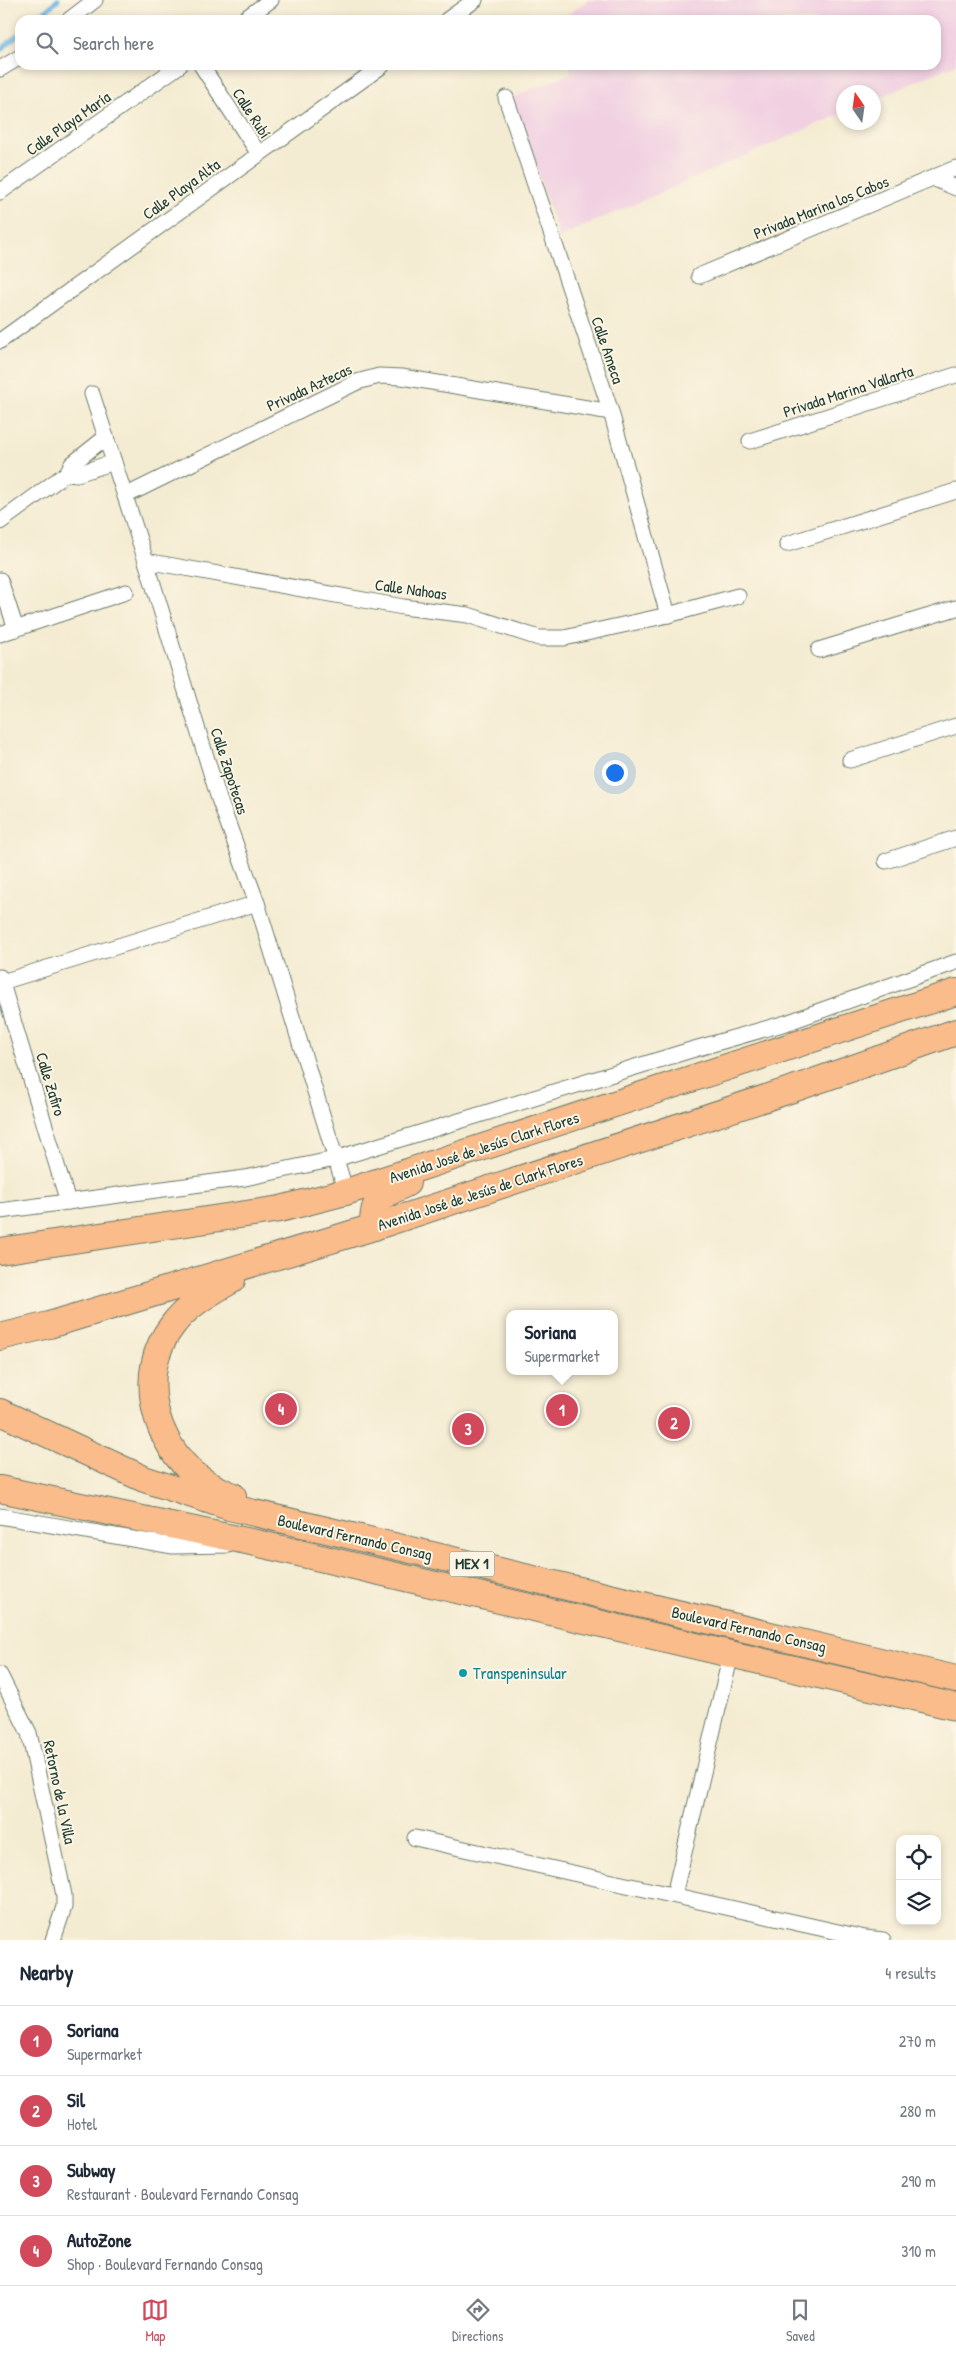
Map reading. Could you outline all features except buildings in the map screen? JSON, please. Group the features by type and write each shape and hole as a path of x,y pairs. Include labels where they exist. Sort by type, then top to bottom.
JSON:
{"highway":[{"name":"Avenida José de Jesús Clark Flores","path":"0,1251 280,1209 346,1192 449,1160 956,992"},
{"name":"Avenida José de Jesús de Clark Flores","path":"0,1337 49,1325 374,1227 793,1089 956,1032"},
{"path":"374,1227 372,1213 386,1194 449,1160"},
{"path":"275,1257 205,1296 181,1315 162,1341 157,1352 153,1378 154,1402 158,1418 166,1439 179,1458 203,1481 276,1518"},
{"name":"Boulevard Fernando Consag","path":"0,1412 144,1479 229,1507 956,1679"},
{"name":"Boulevard Fernando Consag","path":"0,1489 256,1543 956,1708"},
{"path":"538,1608 545,1582"}],"street":[{"path":"76,15 95,0"},
{"path":"250,15 271,0"},
{"path":"453,15 475,0"},
{"path":"0,69 15,59"},
{"name":"Calle Playa María","path":"0,192 173,70"},
{"name":"Calle Rubí","path":"204,70 258,154"},
{"name":"Calle Playa Alta","path":"0,341 376,70"},
{"name":"Calle Ameca","path":"506,98 611,412 668,616"},
{"name":"Privada Marina los Cabos","path":"699,276 935,179 956,168"},
{"path":"935,179 956,188"},
{"name":"Privada Marina Vallarta","path":"750,441 956,375"},
{"name":"Privada Aztecas","path":"125,496 357,382 379,376 402,377 611,412"},
{"name":"Calle Zapotecas","path":"92,394 146,561 219,799 257,903 346,1192"},
{"path":"0,522 67,473 72,464 106,437"},
{"path":"67,473 77,474 114,462"},
{"path":"786,544 956,491"},
{"name":"Calle Nahoas","path":"146,561 394,606 468,615 539,638 564,638 668,616 738,596"},
{"path":"0,580 16,629"},
{"path":"0,634 126,592"},
{"path":"819,650 956,608"},
{"path":"850,760 956,726"},
{"path":"886,861 956,838"},
{"path":"1,980 257,903"},
{"path":"0,1211 245,1178 335,1159 690,1050 786,1024 956,962"},
{"name":"Calle Zafiro","path":"1,980 68,1202"},
{"path":"0,1516 173,1546 215,1546 256,1543"},
{"path":"674,1895 731,1654"},
{"name":"Retorno de la Villa","path":"0,1675 29,1733 64,1895 64,1907 53,1940"},
{"path":"415,1838 865,1938 882,1940"}],"shaded area":[{"path":"589,0 956,0 956,64 881,97 881,85 836,85 836,116 559,237 513,97 572,73 571,70 941,70 941,15 566,15"}],"waterway":[{"path":"41,15 58,0"},
{"path":"0,50 15,37"}],"place":[{"name":"AutoZone","path":"281,1409"},
{"name":"Soriana","path":"562,1410"},
{"name":"Sil","path":"674,1423"},
{"name":"Subway","path":"468,1429"},
{"name":"Transpeninsular","path":"463,1673"}]}
